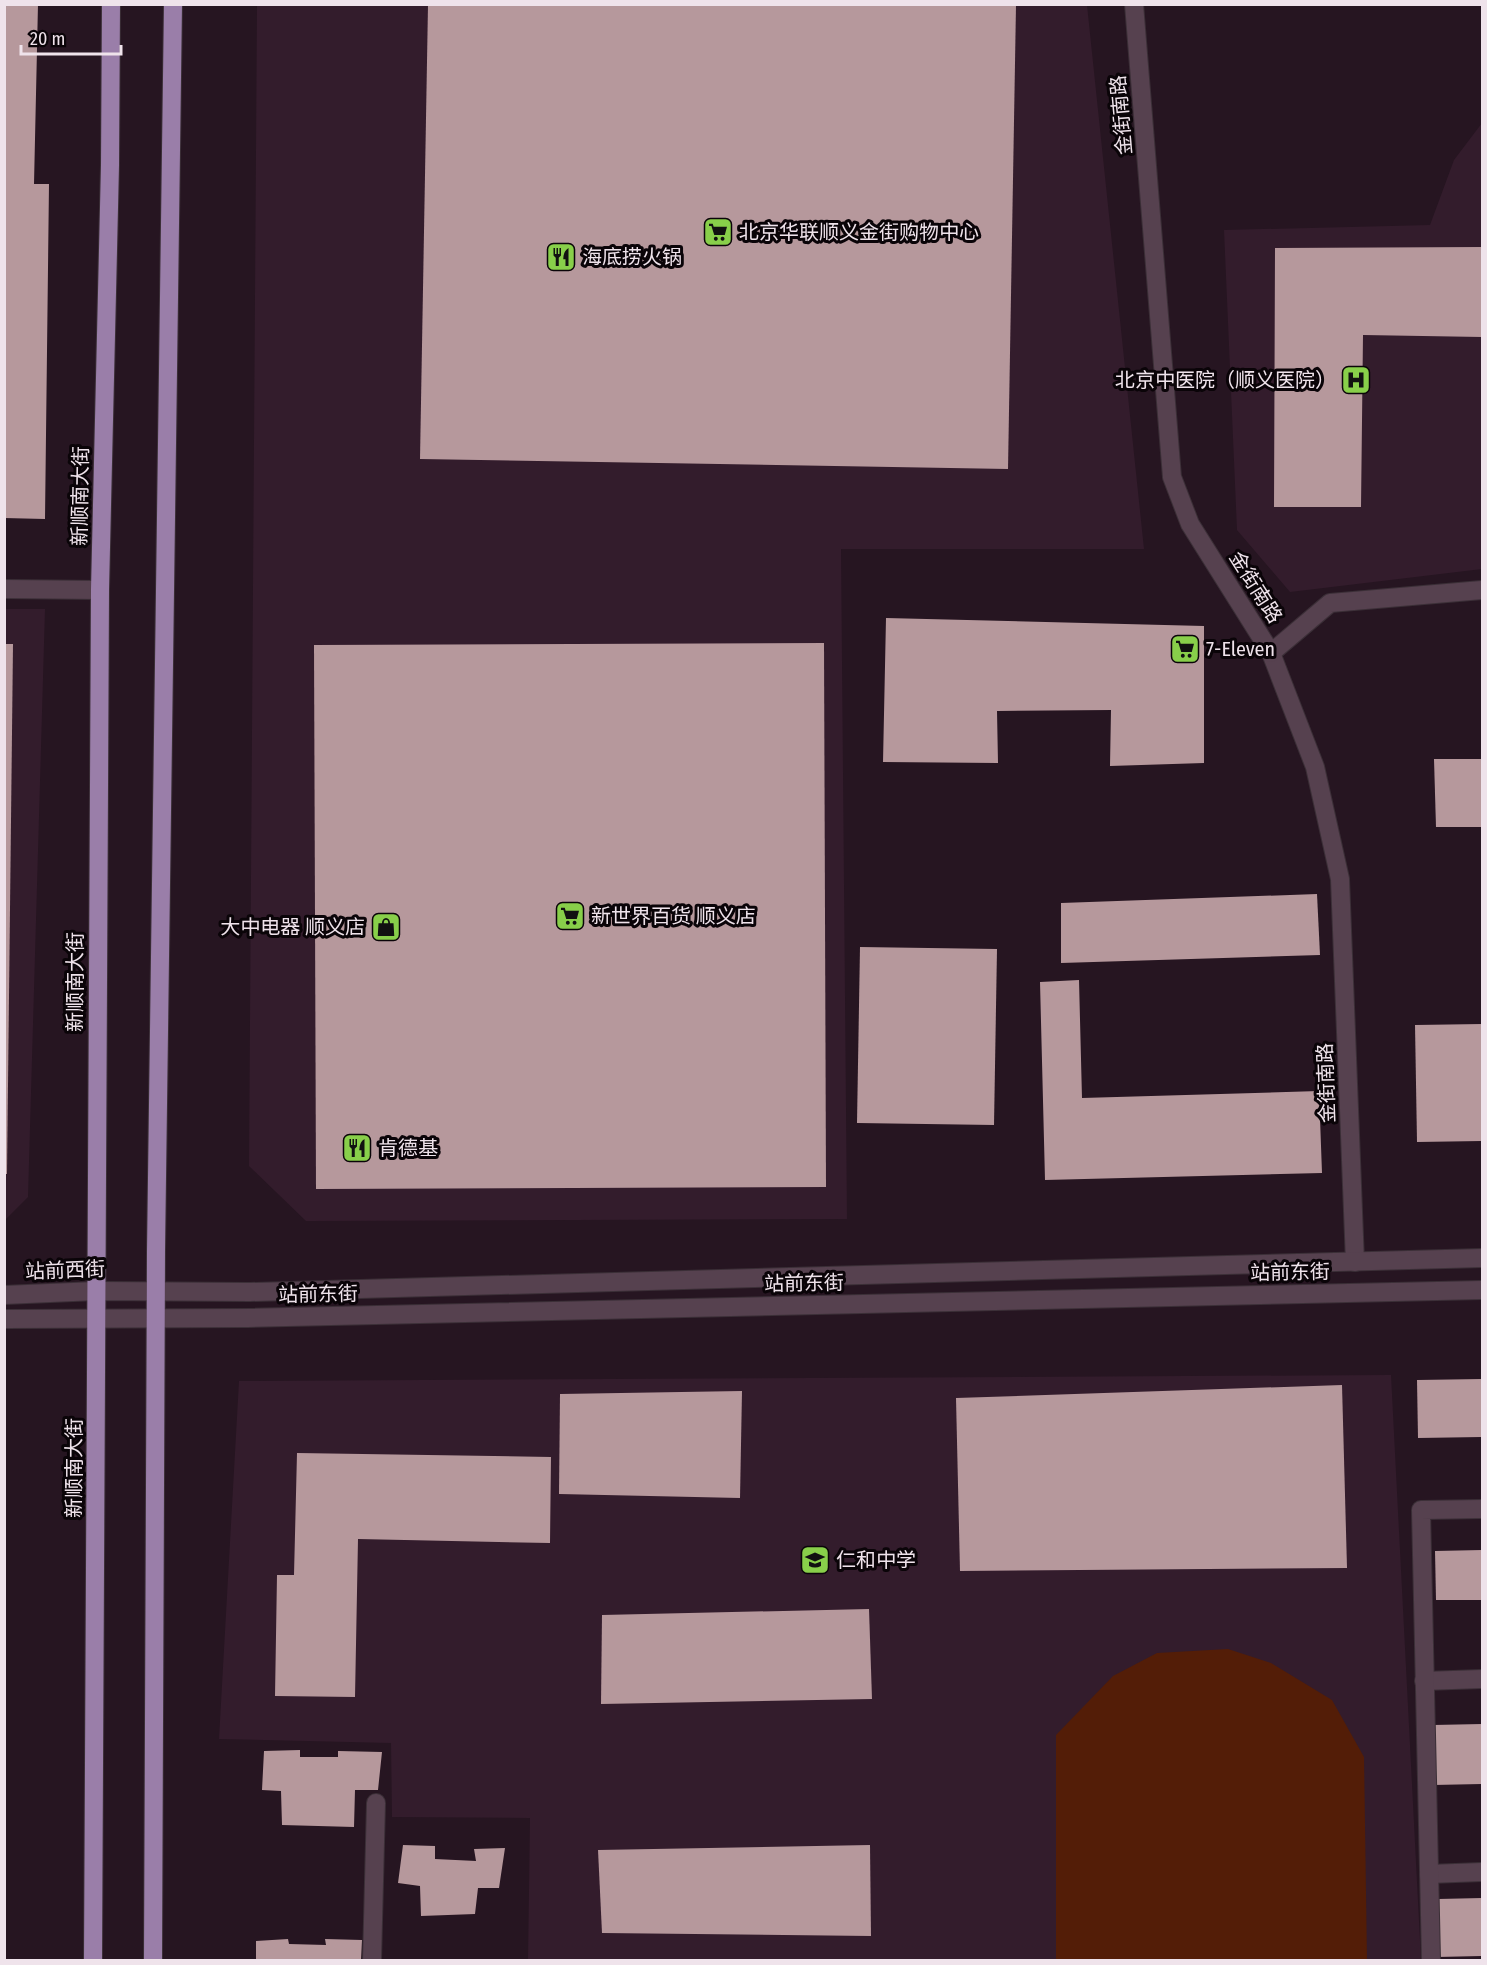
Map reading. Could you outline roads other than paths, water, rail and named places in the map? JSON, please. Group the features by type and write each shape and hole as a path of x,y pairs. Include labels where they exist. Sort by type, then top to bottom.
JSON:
{"main road":[{"name":"新顺南大街","path":"93,1960 100,590 110,177 111,4"},
{"path":"153,1960 156,1291 173,4"}],"street":[{"name":"金街南路","path":"1134,4 1172,477 1190,524 1271,653 1315,767 1340,879 1355,1263"},
{"path":"4,589 100,590"},
{"path":"1271,653 1330,603 1482,590"},
{"name":"站前东街","path":"128,1291 250,1292 1482,1258"},
{"name":"站前东街","path":"97,1318 1482,1290"},
{"name":"站前西街","path":"4,1295 128,1291"},
{"path":"4,1319 97,1318"},
{"path":"1431,1960 1421,1510 1482,1509"},
{"path":"1424,1681 1482,1679"},
{"path":"372,1960 376,1803"},
{"path":"1429,1874 1482,1872"}],"place":[{"name":"北京华联顺义金街购物中心","path":"718,232"},
{"name":"海底捞火锅","path":"561,257"},
{"name":"北京中医院（顺义医院）","path":"1356,380"},
{"name":"7-Eleven","path":"1185,649"},
{"name":"新世界百货 顺义店","path":"570,916"},
{"name":"大中电器 顺义店","path":"386,927"},
{"name":"肯德基","path":"357,1148"},
{"name":"仁和中学","path":"815,1560"}]}
